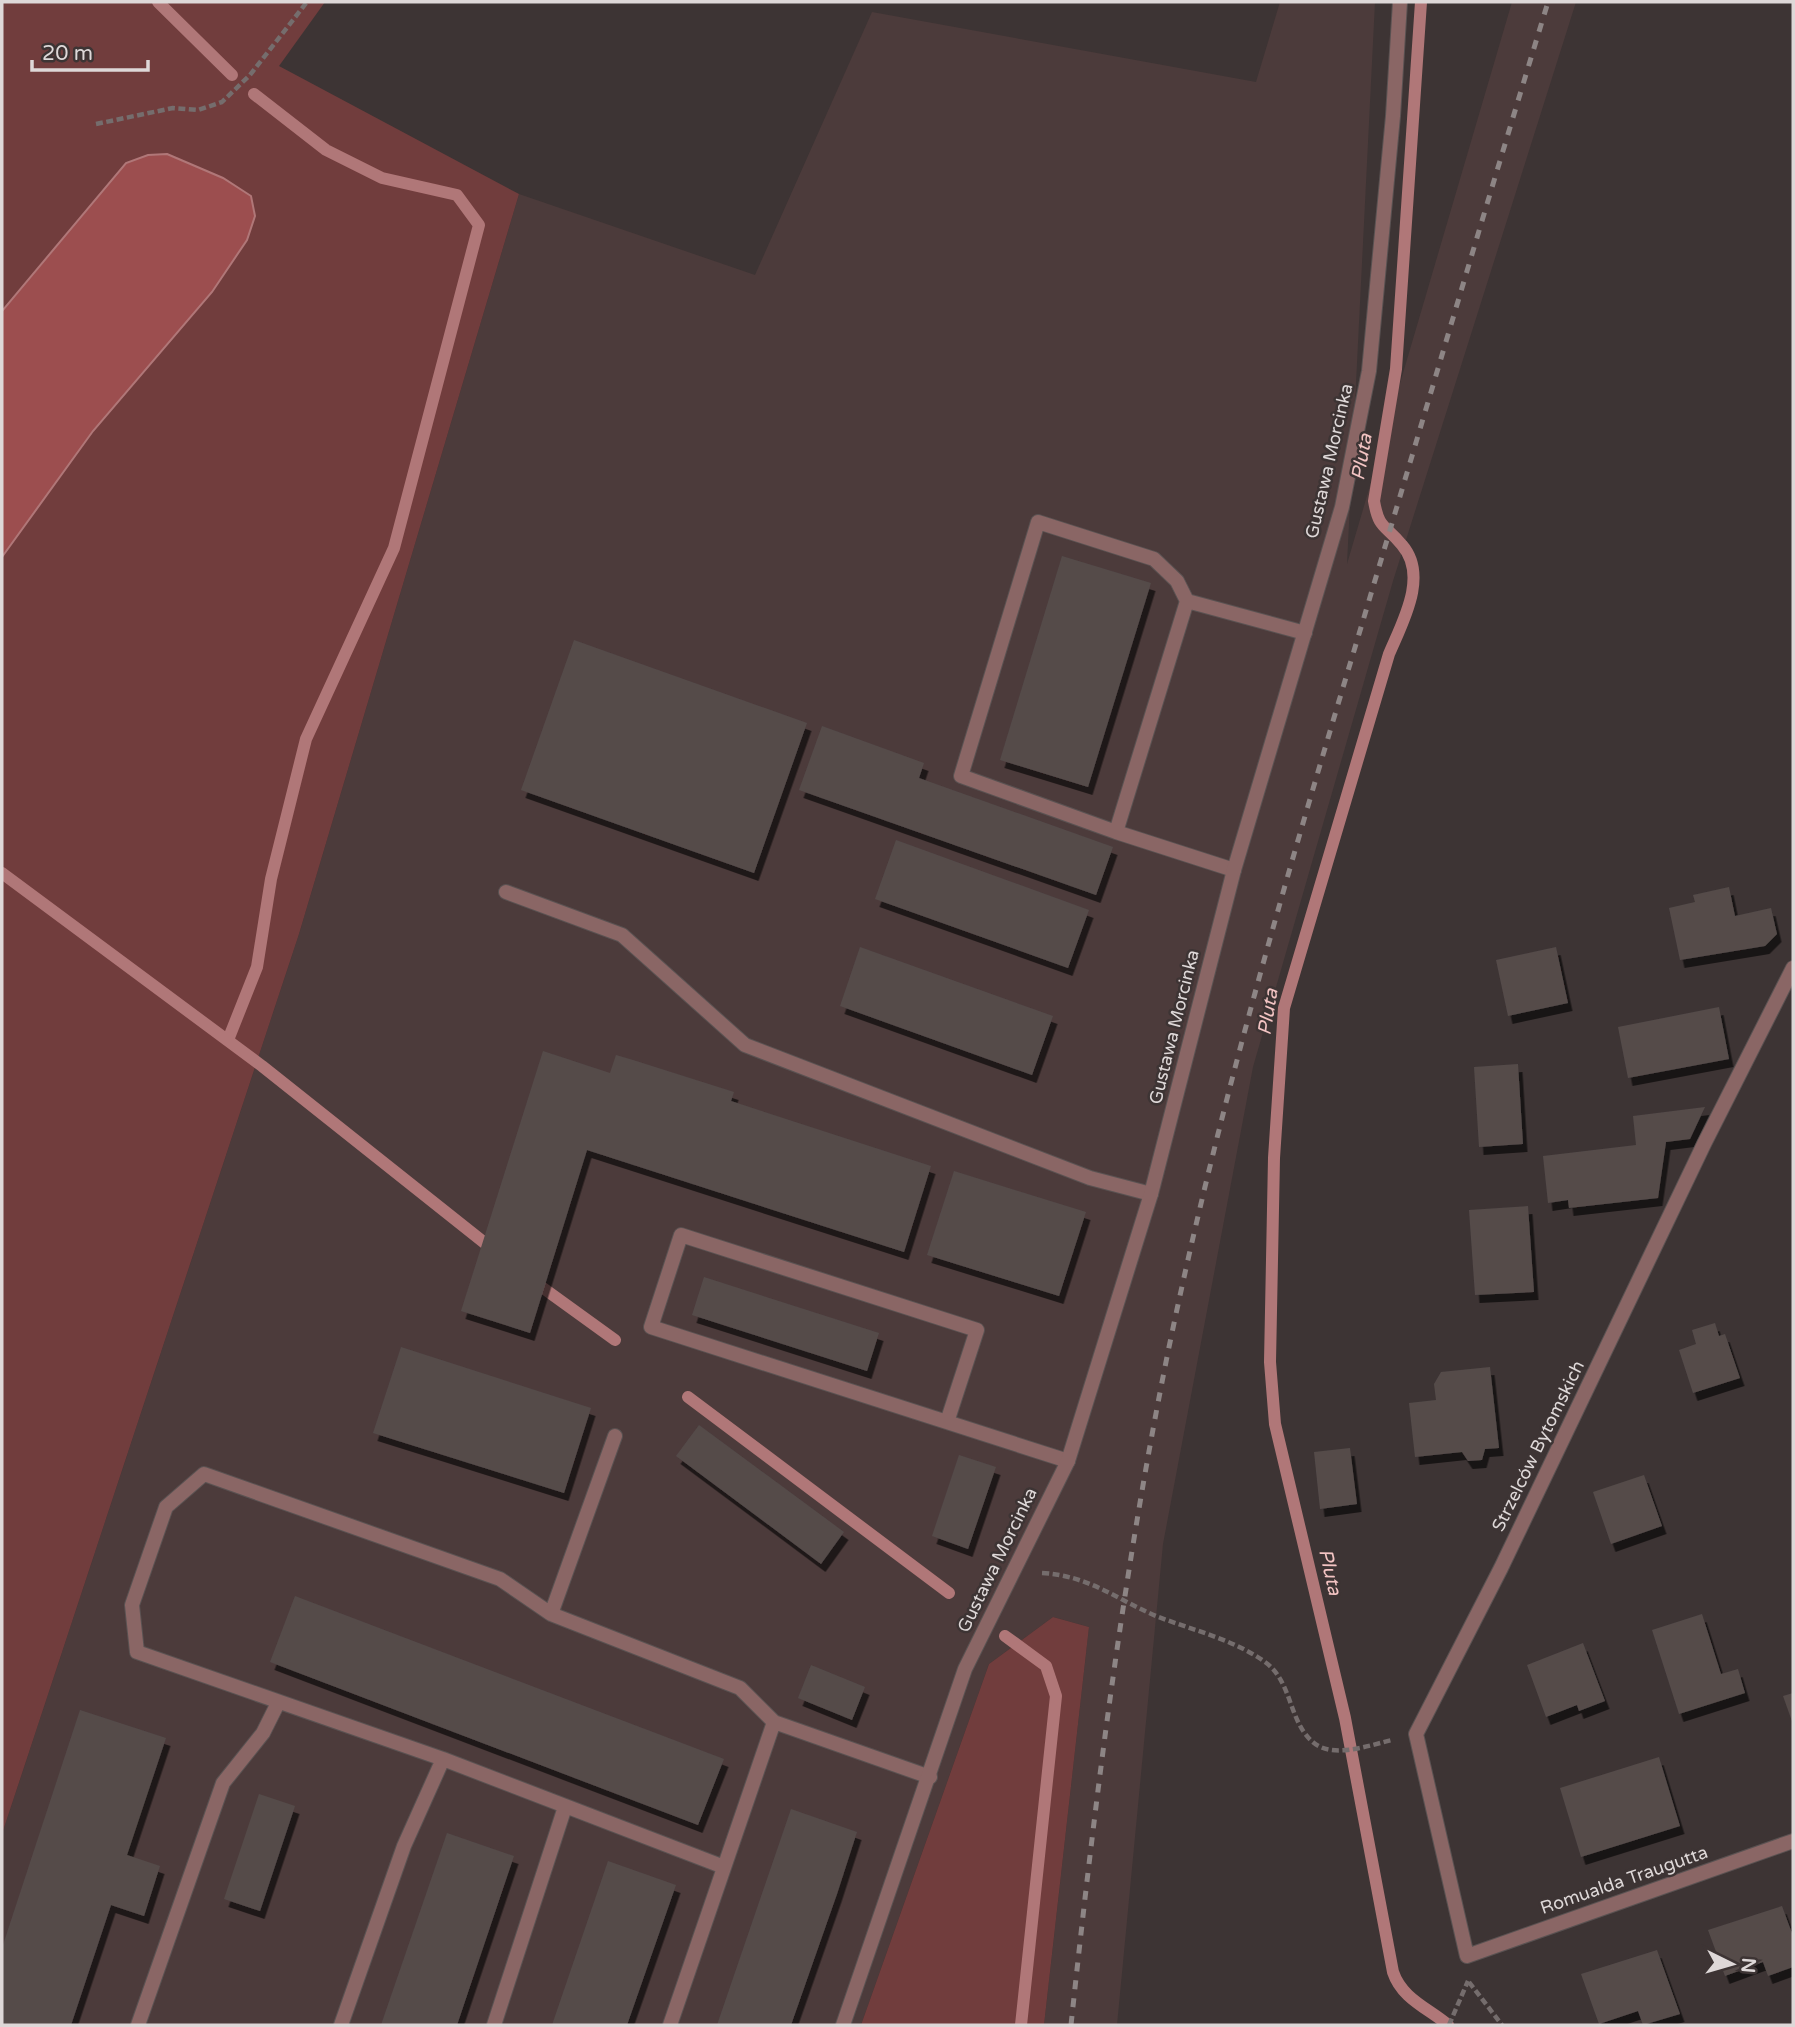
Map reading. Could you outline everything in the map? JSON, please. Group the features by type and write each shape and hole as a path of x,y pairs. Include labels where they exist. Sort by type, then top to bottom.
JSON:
{"street":[{"name":"Gustawa Morcinka","path":"843,2025 965,1669 1068,1461 1151,1194 1234,870 1342,507 1369,371 1393,116 1400,2"},
{"path":"1116,832 1186,601 1177,581 1154,559 1038,522 961,776 1116,832 1234,870"},
{"path":"1186,601 1305,633"},
{"path":"506,892 622,935 746,1045 1090,1178 1151,1194"},
{"name":"Strzelców Bytomskich","path":"1467,1956 1416,1734 1501,1568 1704,1144 1793,968"},
{"path":"947,1422 977,1330 681,1235 651,1327 1068,1461"},
{"path":"551,1614 615,1436"},
{"path":"724,1867 443,1759 137,1652 132,1605 166,1507 204,1474 500,1579 551,1614 740,1688 774,1722 930,1777"},
{"path":"138,2025 223,1783 263,1732 278,1703"},
{"path":"670,2025 774,1722"},
{"path":"341,2025 404,1846 443,1759"},
{"path":"494,2025 565,1807"},
{"name":"Romualda Traugutta","path":"1467,1956 1793,1841"}],"path":[{"path":"96,124 173,108 198,110 222,102 250,75 307,2"},
{"path":"1012,1571 1058,1574 1110,1591 1156,1616 1197,1628 1265,1662 1283,1682 1299,1725 1315,1744 1336,1751 1365,1746"},
{"path":"1468,1981 1502,2025"},
{"path":"1449,2025 1455,2011"}],"shaded area":[{"path":"2,2 325,2 279,66 519,194 299,934 2,1834"},
{"path":"1280,2 1375,2 1347,564 1512,2 1576,2 1393,581 1253,1067 1163,1544 1117,2025 1044,2025 1089,1627 1053,1617 989,1664 861,2025 2,2025 2,1834 299,934 519,194 755,275 872,12 1256,82"},
{"path":"167,154 223,178 251,196 255,216 247,240 212,292 93,431 2,557 2,311 126,163 148,155"},
{"path":"1053,1617 1089,1627 1044,2025 861,2025 989,1664"}],"building":[{"path":"1062,556 1151,583 1088,787 1000,760"},
{"path":"574,640 807,723 754,873 521,790"},
{"path":"822,726 924,763 919,778 1113,847 1096,895 799,790"},
{"path":"896,840 1089,910 1068,968 875,899"},
{"path":"1729,887 1735,916 1771,908 1777,934 1765,946 1680,960 1669,908 1695,902 1693,895"},
{"path":"860,947 1053,1016 1032,1075 840,1006"},
{"path":"1556,947 1568,1003 1508,1016 1496,960"},
{"path":"1719,1007 1729,1059 1628,1078 1618,1027"},
{"path":"543,1051 610,1073 616,1055 633,1060 734,1092 731,1101 931,1166 904,1252 587,1150 530,1333 461,1311"},
{"path":"1518,1064 1523,1144 1479,1147 1474,1067"},
{"path":"1705,1107 1690,1139 1666,1142 1658,1198 1569,1208 1568,1200 1548,1203 1543,1156 1636,1145 1633,1116"},
{"path":"954,1171 1086,1212 1059,1296 927,1255"},
{"path":"1528,1206 1534,1292 1475,1295 1469,1210"},
{"path":"704,1277 879,1333 867,1371 692,1315"},
{"path":"1715,1323 1719,1336 1725,1334 1740,1378 1693,1393 1679,1350 1696,1344 1692,1330"},
{"path":"401,1347 591,1408 564,1493 373,1433"},
{"path":"1490,1367 1499,1448 1485,1449 1482,1460 1468,1461 1462,1452 1415,1457 1409,1403 1436,1400 1434,1384 1441,1372"},
{"path":"699,1425 844,1532 821,1564 676,1456"},
{"path":"1350,1448 1357,1504 1320,1509 1314,1452"},
{"path":"959,1455 996,1467 968,1549 932,1536"},
{"path":"1644,1475 1662,1526 1611,1544 1593,1492"},
{"path":"295,1596 724,1759 698,1825 270,1662"},
{"path":"1702,1614 1721,1674 1738,1669 1745,1693 1679,1714 1652,1630"},
{"path":"1583,1643 1605,1701 1579,1711 1577,1705 1546,1717 1527,1665"},
{"path":"811,1665 865,1687 852,1720 798,1698"},
{"path":"1793,1693 1793,1724 1783,1696"},
{"path":"80,1710 166,1738 127,1855 160,1866 144,1916 111,1905 71,2025 2,2025 2,1948"},
{"path":"1659,1757 1680,1826 1581,1857 1560,1788"},
{"path":"259,1794 295,1806 260,1911 224,1899"},
{"path":"791,1809 857,1832 837,1894 791,2025 717,2025"},
{"path":"447,1833 514,1856 457,2025 381,2025"},
{"path":"608,1861 676,1885 627,2025 552,2025"},
{"path":"1782,1906 1793,1936 1793,1967 1768,1976 1763,1962 1725,1976 1708,1930"},
{"path":"1657,1950 1680,2014 1643,2025 1638,2011 1599,2024 1581,1974"}],"waterway":[{"path":"158,2 232,75"},
{"name":"Pluta","path":"1421,2 1396,369 1374,501 1381,522 1410,557 1413,585 1406,614 1389,654 1284,1008 1274,1158 1270,1362 1275,1424 1345,1718 1393,1972 1409,1996 1448,2025"},
{"path":"228,1040 257,967 271,879 306,739 394,548 479,225 457,195 382,178 326,150 254,94"},
{"path":"2,873 262,1066 496,1252"},
{"path":"532,1280 615,1340"},
{"path":"688,1397 949,1593"},
{"path":"1005,1636 1046,1666 1056,1696 1021,2025"}],"railway":[{"path":"1071,2025 1100,1772 1137,1519 1168,1352 1209,1171 1306,812 1548,2"}]}
